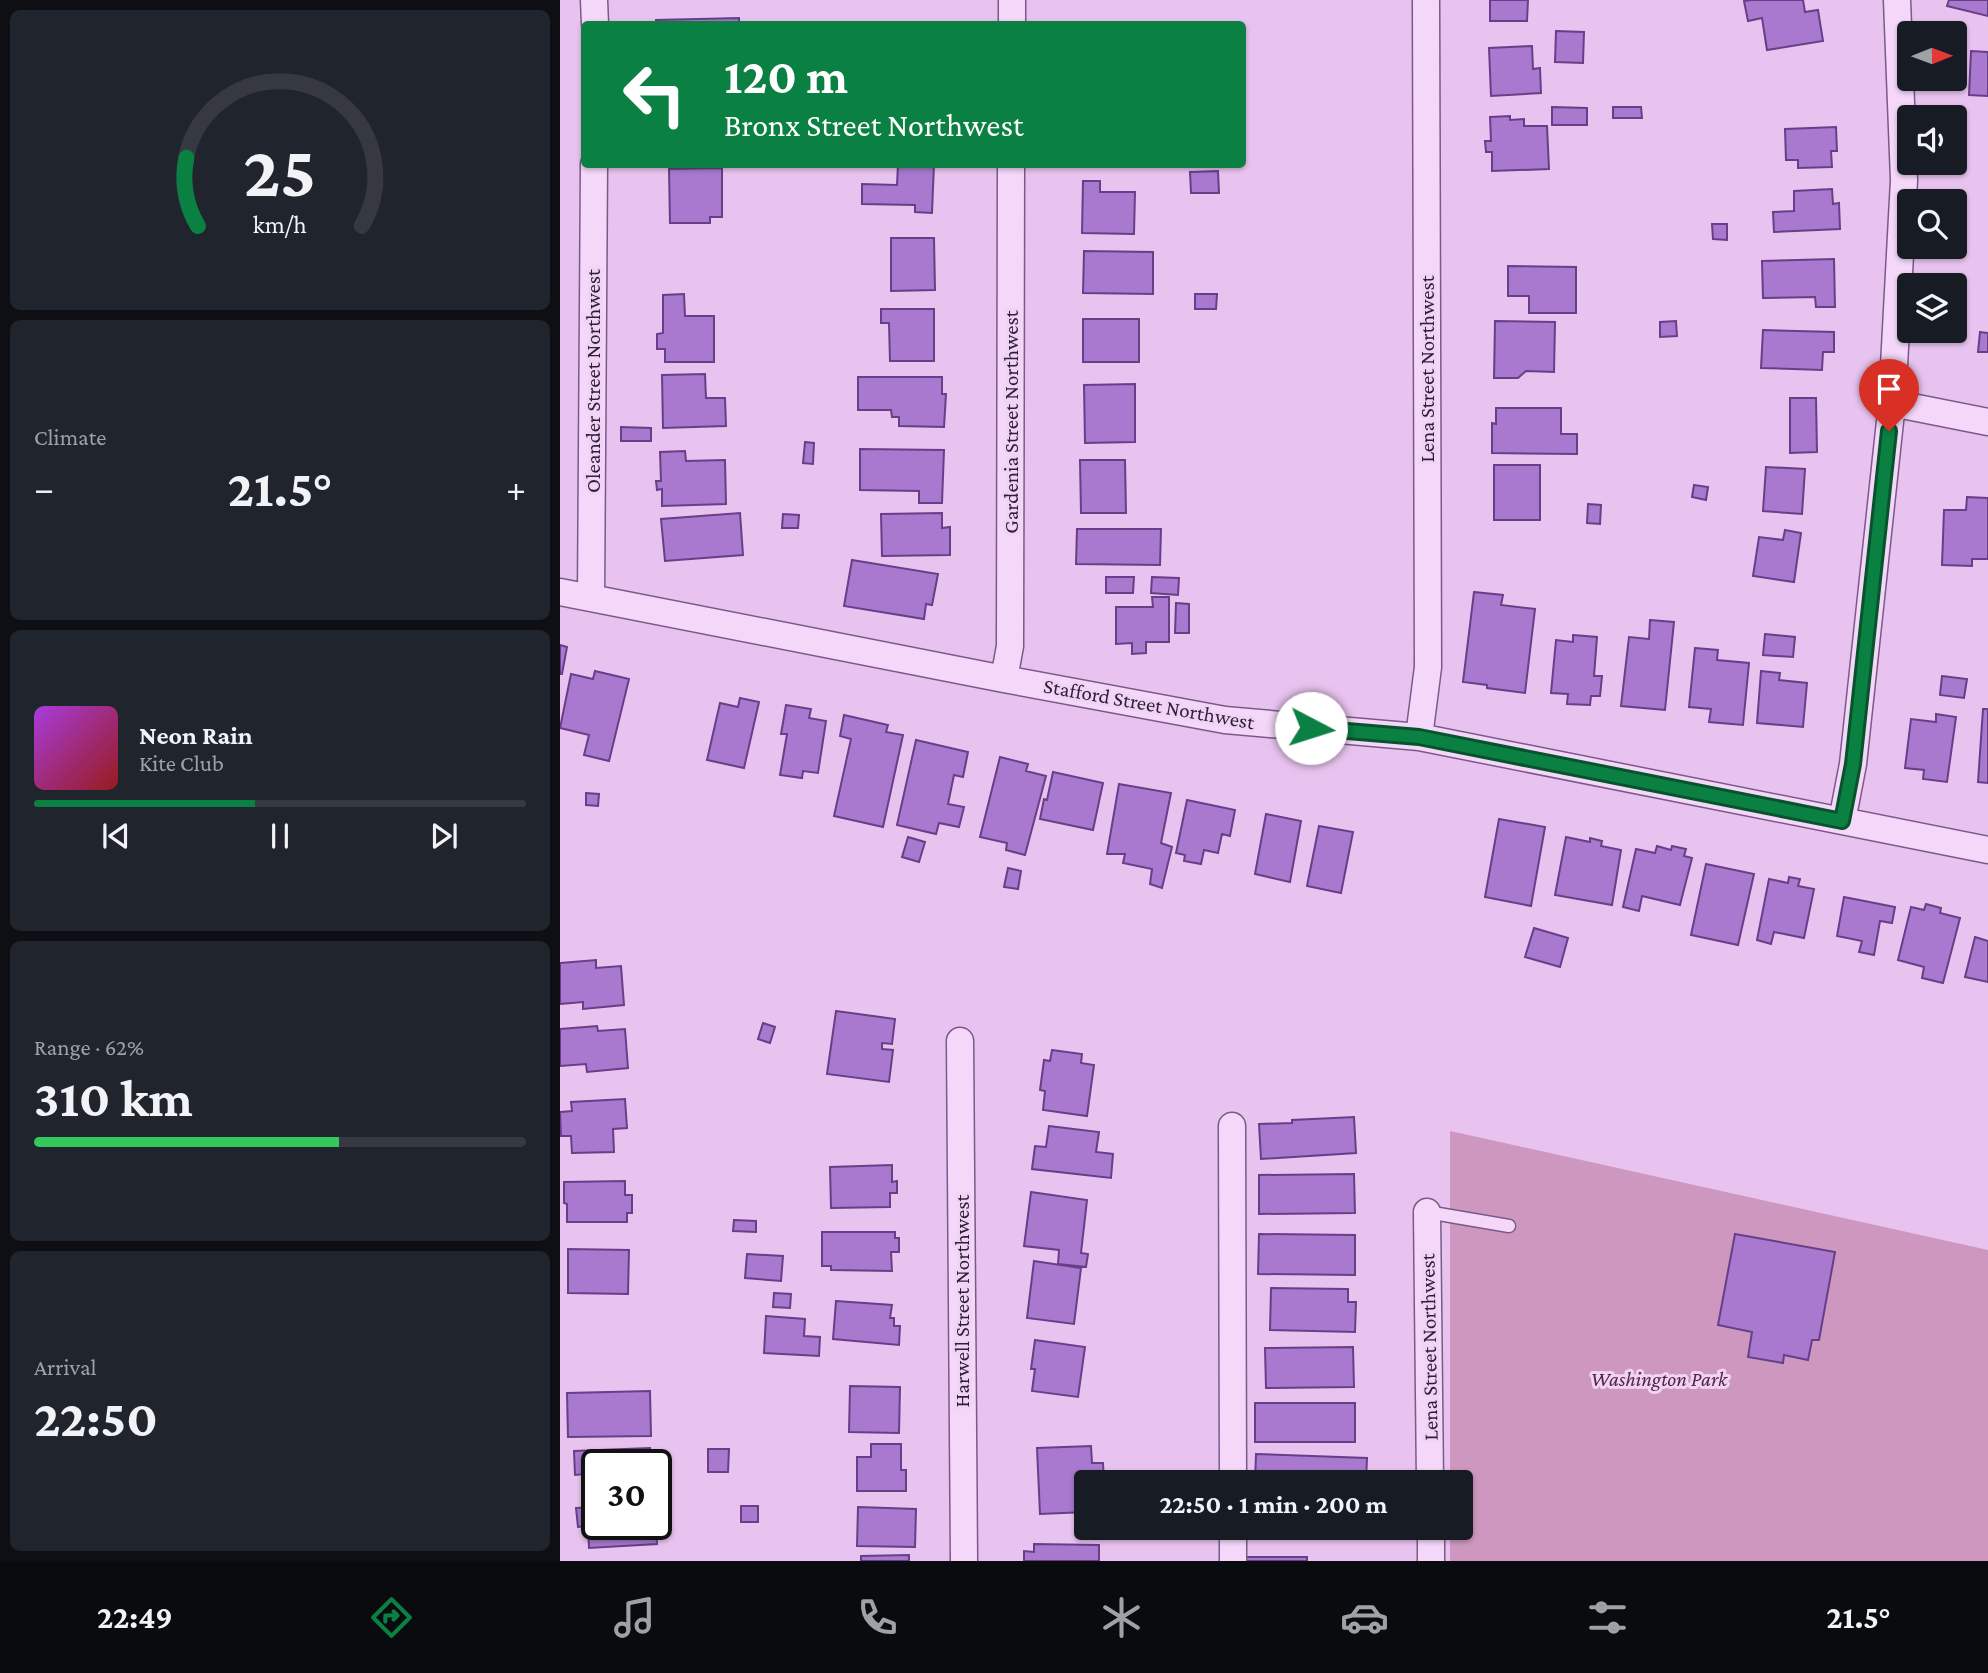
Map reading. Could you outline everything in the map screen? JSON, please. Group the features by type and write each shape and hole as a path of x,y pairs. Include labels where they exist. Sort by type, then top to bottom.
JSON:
{"street":[{"path":"594,0 595,21"},
{"path":"1012,0 1012,21"},
{"name":"Lena Street Northwest","path":"1419,737 1428,667 1426,0"},
{"path":"1842,821 1853,764 1892,403 1904,180 1897,0"},
{"name":"Oleander Street Northwest","path":"591,598 594,168"},
{"name":"Gardenia Street Northwest","path":"1004,679 1010,646 1011,168"},
{"path":"1892,403 1988,422"},
{"name":"Stafford Street Northwest","path":"560,592 1225,720 1419,737 1988,850"},
{"name":"Harwell Street Northwest","path":"960,1041 964,1561"},
{"path":"1232,1126 1233,1470"},
{"name":"Lena Street Northwest","path":"1427,1212 1430,1470"},
{"path":"1233,1540 1233,1561"},
{"path":"1431,1540 1431,1561"}],"lane":[{"path":"1427,1212 1509,1226"}],"green space":[{"name":"Washington Park","path":"1450,1131 1988,1250 1988,1561 1450,1561 1450,1540 1473,1540 1473,1470 1450,1470"}],"building":[{"path":"1490,0 1528,0 1527,21 1490,21"},
{"path":"1803,0 1805,12 1818,10 1823,41 1767,50 1762,18 1748,21 1744,1"},
{"path":"1949,0 1988,0 1988,16 1947,6"},
{"path":"739,18 739,21 656,20"},
{"path":"1556,31 1584,32 1583,63 1555,62"},
{"path":"1532,46 1533,69 1540,68 1541,93 1491,96 1489,48"},
{"path":"1971,51 1988,52 1988,96 1969,95"},
{"path":"1552,107 1587,108 1587,125 1552,125"},
{"path":"1613,107 1641,107 1642,118 1613,118"},
{"path":"1510,116 1510,120 1524,119 1524,126 1547,126 1549,169 1492,171 1492,152 1486,152 1485,141 1491,141 1490,117"},
{"path":"1836,127 1837,151 1831,151 1832,167 1798,168 1798,160 1786,160 1785,129"},
{"path":"722,168 722,217 710,217 710,223 670,223 669,169"},
{"path":"898,168 934,168 932,213 915,212 915,205 862,204 862,184 897,185"},
{"path":"1218,171 1219,193 1191,193 1190,172"},
{"path":"1083,181 1100,181 1100,192 1135,192 1134,234 1082,233"},
{"path":"1832,189 1833,204 1839,203 1840,229 1774,232 1773,212 1794,211 1794,191"},
{"path":"1712,224 1727,224 1727,240 1713,239"},
{"path":"891,238 934,238 935,290 891,291"},
{"path":"1084,251 1153,252 1153,294 1083,293"},
{"path":"1834,259 1835,307 1816,307 1815,297 1763,298 1762,261"},
{"path":"1508,266 1576,267 1576,313 1529,313 1529,296 1508,296"},
{"path":"684,294 685,316 714,316 714,362 665,362 665,349 657,349 657,334 663,333 663,295"},
{"path":"1195,294 1217,294 1216,309 1195,309"},
{"path":"881,309 934,309 934,361 890,361 889,323 881,323"},
{"path":"1083,319 1139,319 1139,362 1083,362"},
{"path":"1495,321 1555,322 1554,372 1526,371 1518,378 1494,378"},
{"path":"1676,321 1677,336 1660,337 1660,322"},
{"path":"1763,330 1834,332 1834,352 1823,352 1822,370 1761,368"},
{"path":"1980,332 1988,333 1988,352 1978,352"},
{"path":"705,374 706,398 725,398 726,426 663,428 662,375"},
{"path":"858,377 942,377 942,394 946,394 944,427 899,426 899,417 892,417 891,410 858,410"},
{"path":"1135,384 1135,442 1085,443 1084,385"},
{"path":"1790,398 1816,398 1817,452 1790,453"},
{"path":"1496,408 1561,408 1561,434 1577,434 1577,454 1492,453 1492,423 1496,424"},
{"path":"621,427 651,428 651,441 621,441"},
{"path":"805,442 814,443 813,464 803,463"},
{"path":"860,449 944,450 942,503 919,503 919,491 860,490"},
{"path":"685,451 686,461 725,460 726,504 662,506 662,489 657,490 656,481 661,481 660,452"},
{"path":"1080,460 1125,460 1126,513 1081,513"},
{"path":"1494,465 1540,465 1540,520 1494,520"},
{"path":"1766,467 1805,469 1802,514 1763,511"},
{"path":"1694,485 1708,487 1706,500 1692,497"},
{"path":"1967,497 1988,498 1988,559 1972,559 1972,566 1942,565 1944,510 1966,510"},
{"path":"1588,504 1601,505 1600,524 1587,523"},
{"path":"740,513 743,555 665,561 661,519"},
{"path":"942,513 942,528 950,527 950,555 882,556 881,514"},
{"path":"783,514 799,515 798,528 782,528"},
{"path":"1077,529 1161,529 1160,565 1076,564"},
{"path":"1785,530 1801,533 1794,582 1753,576 1759,537 1783,540"},
{"path":"852,560 938,574 932,605 926,604 924,619 844,606"},
{"path":"1106,577 1134,577 1133,593 1106,593"},
{"path":"1152,577 1179,578 1178,595 1151,593"},
{"path":"1474,592 1503,595 1501,605 1535,609 1525,693 1463,682"},
{"path":"1152,597 1169,597 1169,642 1146,642 1146,653 1132,654 1132,643 1116,644 1116,607 1153,607"},
{"path":"1176,603 1189,604 1189,633 1175,633"},
{"path":"1650,620 1674,622 1665,710 1621,706 1629,637 1649,639"},
{"path":"1765,634 1795,637 1793,657 1763,655"},
{"path":"1573,635 1597,637 1594,676 1602,676 1600,696 1591,696 1590,705 1567,704 1568,694 1551,693 1556,640 1573,642"},
{"path":"560,645 567,647 562,674 560,674"},
{"path":"1695,648 1718,650 1717,660 1749,663 1743,725 1709,722 1711,709 1689,707"},
{"path":"595,671 629,679 609,761 584,755 589,735 560,728 571,674 593,679"},
{"path":"1761,671 1780,673 1779,680 1807,683 1803,727 1757,723"},
{"path":"1942,676 1967,679 1964,698 1940,695"},
{"path":"740,698 759,702 744,768 707,760 720,703 738,707"},
{"path":"786,705 811,709 809,718 826,721 818,773 803,771 802,778 780,775 787,734 781,734"},
{"path":"1983,709 1988,709 1988,783 1978,782"},
{"path":"1936,714 1956,717 1947,782 1923,779 1924,770 1905,768 1911,719 1936,722"},
{"path":"844,715 888,725 886,732 903,735 883,827 834,816 851,739 840,736"},
{"path":"916,740 968,752 963,777 954,775 948,804 964,807 959,827 939,823 936,834 897,825"},
{"path":"1000,757 1028,764 1026,771 1046,776 1025,855 1006,850 1007,843 980,837"},
{"path":"1053,772 1103,783 1093,830 1040,819"},
{"path":"1119,784 1171,793 1161,843 1172,847 1162,888 1150,884 1152,869 1123,863 1125,854 1107,854"},
{"path":"586,793 599,794 598,806 586,805"},
{"path":"1187,800 1235,810 1230,836 1222,834 1218,853 1204,850 1201,864 1184,861 1185,855 1176,853"},
{"path":"1266,814 1301,821 1290,882 1255,874"},
{"path":"1499,819 1545,827 1531,906 1485,897"},
{"path":"1319,826 1353,832 1341,893 1307,886"},
{"path":"908,837 925,842 919,862 902,857"},
{"path":"1566,837 1590,842 1590,838 1602,841 1601,846 1621,850 1612,905 1555,895"},
{"path":"1657,846 1671,850 1672,846 1686,849 1684,856 1692,858 1680,905 1642,896 1639,911 1623,907 1636,849 1655,853"},
{"path":"1706,864 1754,874 1738,945 1691,935"},
{"path":"1008,868 1021,871 1018,889 1004,887"},
{"path":"1789,877 1800,879 1798,886 1814,889 1804,938 1774,932 1771,944 1757,940 1769,879 1788,883"},
{"path":"1844,897 1895,907 1892,923 1880,921 1874,955 1859,952 1862,941 1837,936"},
{"path":"1926,904 1941,908 1940,913 1960,918 1943,983 1922,978 1924,967 1898,960 1911,907 1924,910"},
{"path":"1534,928 1568,938 1560,967 1525,957"},
{"path":"1975,937 1988,941 1988,982 1965,977"},
{"path":"596,960 596,968 621,966 624,1005 583,1009 583,1002 560,1004 560,963"},
{"path":"836,1011 895,1019 892,1044 882,1043 882,1049 893,1050 889,1082 827,1074"},
{"path":"763,1023 775,1027 770,1043 758,1039"},
{"path":"597,1026 598,1031 625,1029 628,1068 587,1072 586,1064 560,1066 560,1029"},
{"path":"1052,1050 1082,1054 1081,1063 1094,1065 1087,1116 1043,1110 1045,1091 1040,1090 1044,1060 1050,1061"},
{"path":"625,1099 627,1128 613,1129 614,1152 572,1153 571,1136 561,1136 560,1112 572,1111 571,1102"},
{"path":"1354,1117 1356,1153 1261,1159 1259,1124"},
{"path":"1049,1126 1099,1132 1096,1152 1113,1154 1111,1178 1032,1169 1035,1146 1046,1147"},
{"path":"892,1165 892,1182 897,1181 897,1193 890,1193 890,1207 831,1208 830,1167"},
{"path":"1354,1174 1355,1213 1259,1214 1259,1175"},
{"path":"625,1181 625,1195 632,1195 632,1213 627,1213 627,1222 567,1222 564,1182"},
{"path":"1031,1192 1087,1200 1081,1253 1088,1254 1086,1267 1058,1264 1059,1250 1024,1246"},
{"path":"734,1220 756,1221 756,1232 733,1231"},
{"path":"822,1232 895,1232 895,1238 899,1238 899,1252 891,1252 892,1271 831,1270 831,1266 822,1266"},
{"path":"1259,1234 1355,1235 1355,1275 1258,1274"},
{"path":"1735,1234 1835,1252 1819,1340 1812,1340 1808,1360 1784,1355 1783,1363 1748,1357 1752,1332 1718,1325"},
{"path":"568,1249 629,1250 628,1294 568,1293"},
{"path":"747,1254 783,1256 781,1281 745,1278"},
{"path":"1034,1261 1081,1268 1074,1324 1027,1318"},
{"path":"1271,1288 1348,1289 1348,1302 1356,1302 1355,1332 1270,1330"},
{"path":"774,1293 791,1294 790,1308 773,1307"},
{"path":"836,1301 892,1305 890,1318 894,1318 894,1326 900,1326 899,1345 833,1339"},
{"path":"766,1316 805,1319 804,1336 820,1337 819,1356 764,1353"},
{"path":"1035,1340 1085,1347 1078,1397 1032,1391 1035,1369 1031,1369"},
{"path":"1353,1347 1354,1387 1266,1388 1265,1348"},
{"path":"850,1386 900,1387 899,1433 849,1432"},
{"path":"650,1391 651,1436 568,1437 567,1393"},
{"path":"1255,1403 1355,1403 1355,1442 1255,1442"},
{"path":"871,1444 901,1444 901,1470 906,1470 906,1491 857,1491 857,1457 871,1457"},
{"path":"1091,1446 1092,1463 1103,1463 1103,1470 1074,1470 1074,1513 1040,1514 1037,1448"},
{"path":"708,1449 729,1449 728,1472 708,1472"},
{"path":"574,1451 581,1451 581,1474 575,1475"},
{"path":"1256,1454 1367,1458 1366,1470 1255,1470"},
{"path":"741,1506 758,1506 758,1522 741,1522"},
{"path":"858,1507 916,1509 915,1547 857,1546"},
{"path":"576,1508 581,1508 581,1527 578,1527"},
{"path":"589,1540 657,1540 657,1544 589,1548"},
{"path":"1034,1544 1099,1545 1099,1561 1024,1561 1024,1551 1034,1552"},
{"path":"909,1555 909,1561 861,1561 861,1556"},
{"path":"1244,1557 1307,1557 1307,1561 1244,1561"}],"route":[{"path":"1311,728 1419,737 1842,821 1853,764 1889,431"}]}
